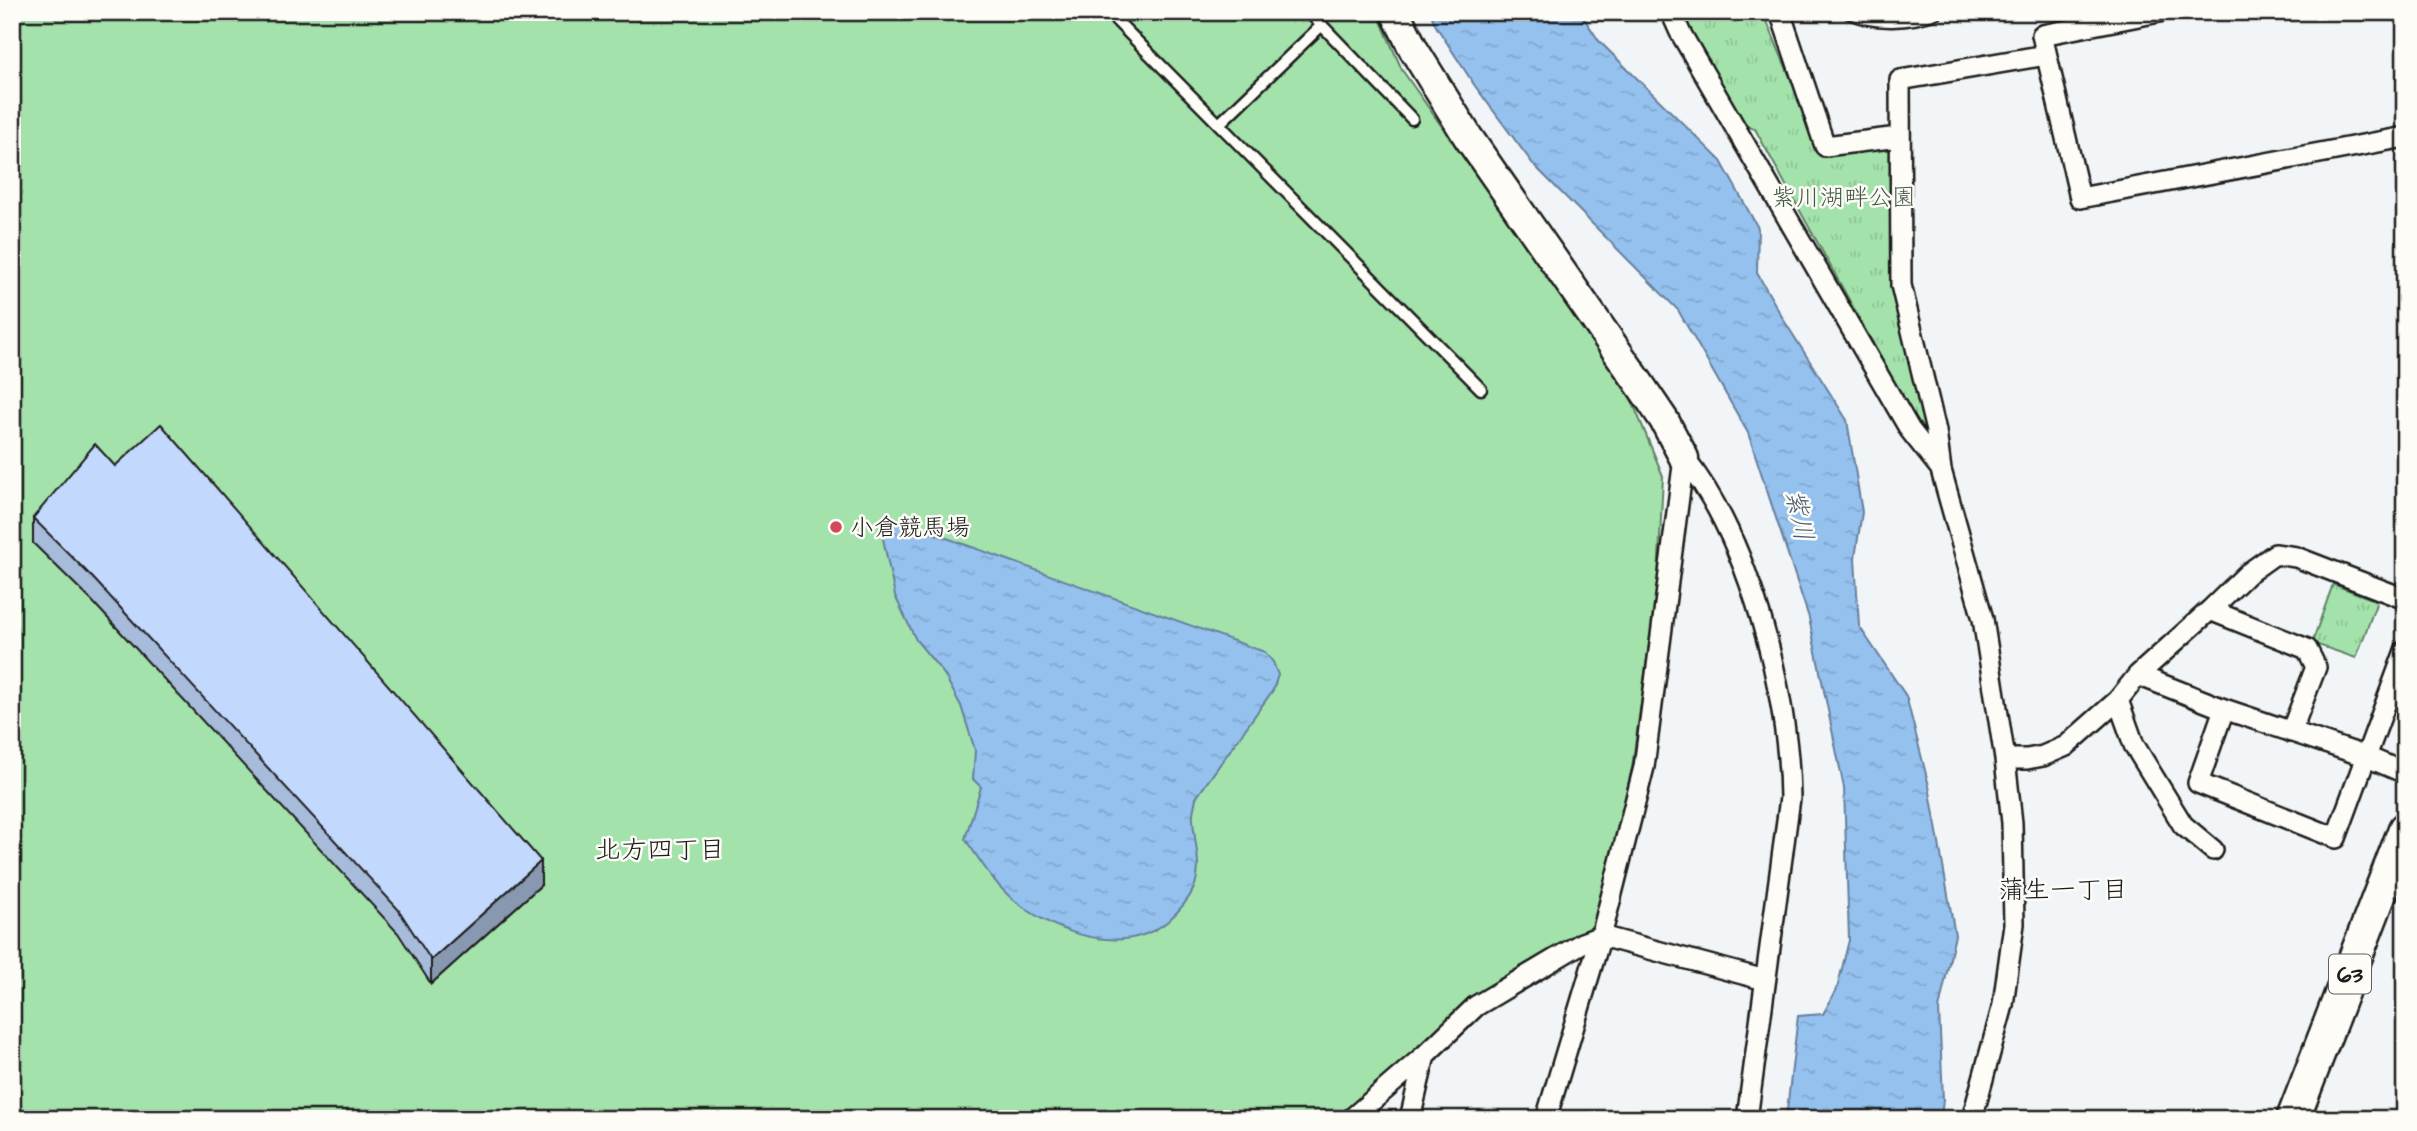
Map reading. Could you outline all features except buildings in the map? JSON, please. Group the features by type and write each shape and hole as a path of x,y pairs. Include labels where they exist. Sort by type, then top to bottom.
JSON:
{"main road":[{"name":"63","path":"2293,1119 2405,829"}],"street":[{"path":"1395,12 1414,50 1468,137 1639,383 1664,420 1684,458 1702,480 1744,565 1784,716 1790,798 1747,1119"},
{"path":"1671,12 1680,32 1910,430 1941,470"},
{"path":"1780,12 1825,146 1899,137"},
{"path":"2159,12 2042,35 2080,198 2405,137"},
{"path":"1972,1119 2003,1005 2014,924 2012,823 1983,619 1941,470 1936,431 1900,285 1900,80 2046,55"},
{"path":"1546,1119 1601,936 1644,767 1684,458"},
{"path":"2005,760 2027,760 2066,746 2118,700 2138,675 2247,574 2274,554 2296,557 2405,599"},
{"path":"2210,610 2307,649 2316,667 2291,732"},
{"path":"2224,709 2198,783 2336,838 2405,651"},
{"path":"2138,675 2224,709 2405,773"},
{"path":"2118,700 2134,745 2183,825 2213,850"},
{"path":"1351,1119 1426,1055 1476,1006 1582,943 1601,936 1765,980"},
{"path":"1410,1119 1426,1055"}],"lane":[{"path":"1108,12 1482,389"},
{"path":"1309,12 1412,119"},
{"path":"1847,12 1887,21 1913,20 1938,12"},
{"path":"1219,124 1322,25"}],"green space":[{"name":"小倉競馬場","path":"12,12 1377,12 1402,70 1628,391 1663,476 1658,579 1632,768 1598,915 1591,927 1507,980 1337,1119 12,1119"},
{"name":"紫川湖畔公園","path":"1679,12 1763,12 1821,152 1891,148 1892,281 1928,434 1924,436 1755,129 1744,125"},
{"path":"2333,584 2377,601 2356,658 2312,643"}],"water":[{"name":"紫川","path":"1430,12 1580,12 1599,41 1721,161 1758,228 1757,273 1847,420 1862,512 1855,558 1859,626 1906,696 1929,786 1955,935 1939,1009 1943,1099 1941,1119 1786,1119 1798,1016 1823,1014 1837,989 1849,940 1844,788 1809,618 1748,433 1678,310 1533,164 1475,86 1436,26"},
{"path":"888,517 1265,652 1273,662 1278,675 1273,690 1196,798 1193,816 1197,879 1189,897 1168,921 1150,932 1131,938 1090,937 1070,931 1050,923 1015,901 982,864 965,839 981,787 973,779 975,750 961,706 944,674 916,640 895,596 880,524"}],"place":[{"name":"小倉競馬場","path":"836,527"}],"district":[{"name":"北方四丁目","path":"660,849"},
{"name":"蒲生一丁目","path":"2063,889"}]}
